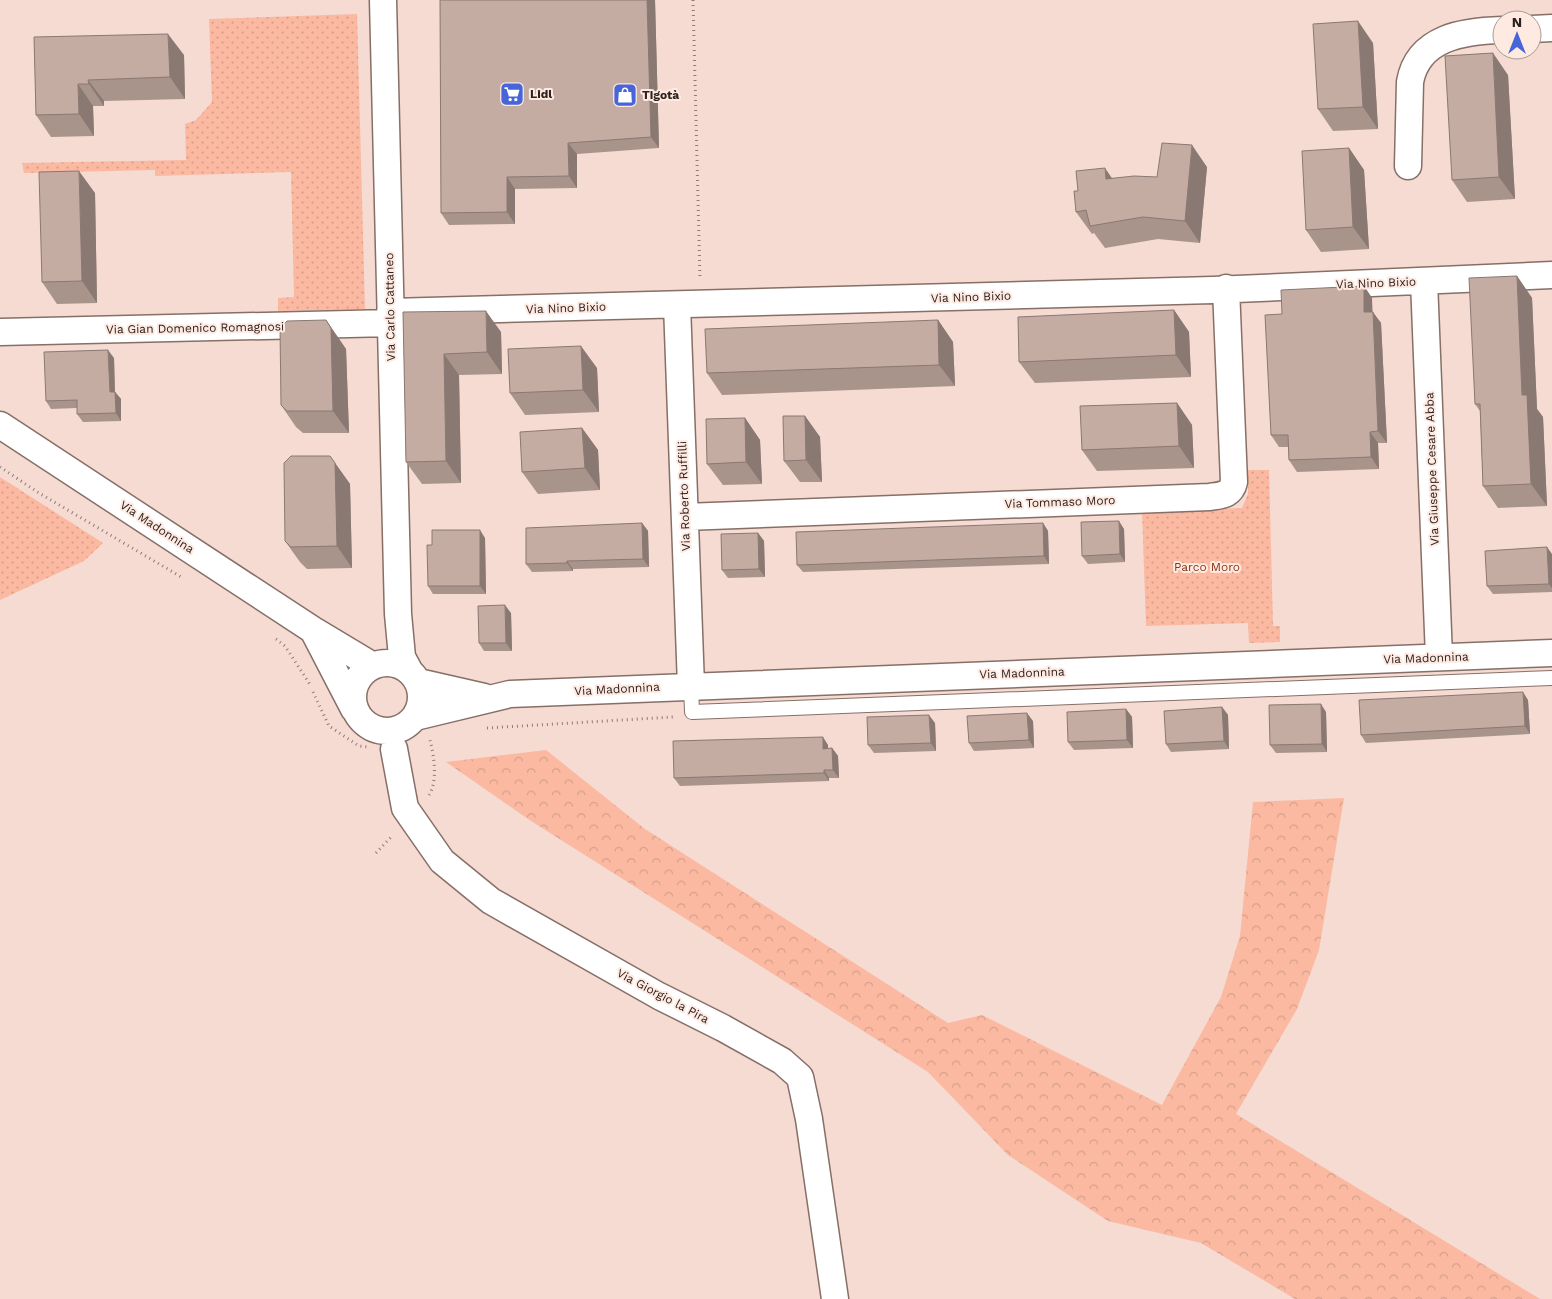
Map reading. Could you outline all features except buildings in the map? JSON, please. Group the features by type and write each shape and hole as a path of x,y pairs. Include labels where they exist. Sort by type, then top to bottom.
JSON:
{"street":[{"name":"Via Carlo Cattaneo","path":"383,0 398,614 402,657 414,677"},
{"path":"1408,166 1410,82 1412,72 1419,58 1433,46 1452,36 1474,31 1492,30"},
{"name":"Via Nino Bixio","path":"390,318 689,305 1226,288 1552,275"},
{"name":"Via Giuseppe Cesare Abba","path":"1424,281 1439,657"},
{"name":"Via Tommaso Moro","path":"685,517 1210,497 1228,493 1233,489 1234,482 1226,288"},
{"name":"Via Roberto Ruffilli","path":"689,305 685,517 691,686"},
{"name":"Via Gian Domenico Romagnosi","path":"0,332 390,318"},
{"name":"Via Madonnina","path":"0,425 313,630 376,665"},
{"name":"Via Carlo Cattaneo","path":"376,665 389,644 398,614"},
{"name":"Via Madonnina","path":"313,630 357,715"},
{"name":"Via Madonnina","path":"415,717 501,696 691,686 1552,653"},
{"path":"376,665 401,666 414,677 422,700 415,717 397,730 386,732 365,724 357,715 353,704 353,693 356,682 363,672 376,665"},
{"name":"Via Madonnina","path":"414,677 501,696"},
{"name":"Via Giorgio la Pira","path":"394,749 405,808 442,861 449,867 491,900 659,996 724,1028 782,1060 800,1077 809,1119 834,1299"}],"lane":[{"path":"691,686 692,712 1552,678"}],"path":[{"path":"689,305 692,0"},
{"path":"501,696 506,727"}],"green space":[{"path":"357,14 365,309 278,311 278,298 294,297 291,172 155,176 155,170 24,173 22,163 186,160 185,124 196,120 212,102 209,19"},
{"name":"Parco Moro","path":"1248,470 1269,470 1273,626 1280,626 1280,642 1249,643 1248,623 1146,626 1142,511 1242,508 1248,494"},
{"path":"0,477 103,543 84,561 0,600"},
{"path":"546,750 645,829 948,1023 982,1015 1162,1105 1221,997 1240,936 1253,802 1344,798 1319,950 1297,1009 1236,1114 1540,1299 1295,1299 1201,1243 1108,1221 1008,1155 928,1072 531,821 446,762"}],"place":[{"name":"Lidl","path":"512,94"},
{"name":"Tigotà","path":"625,95"}]}
